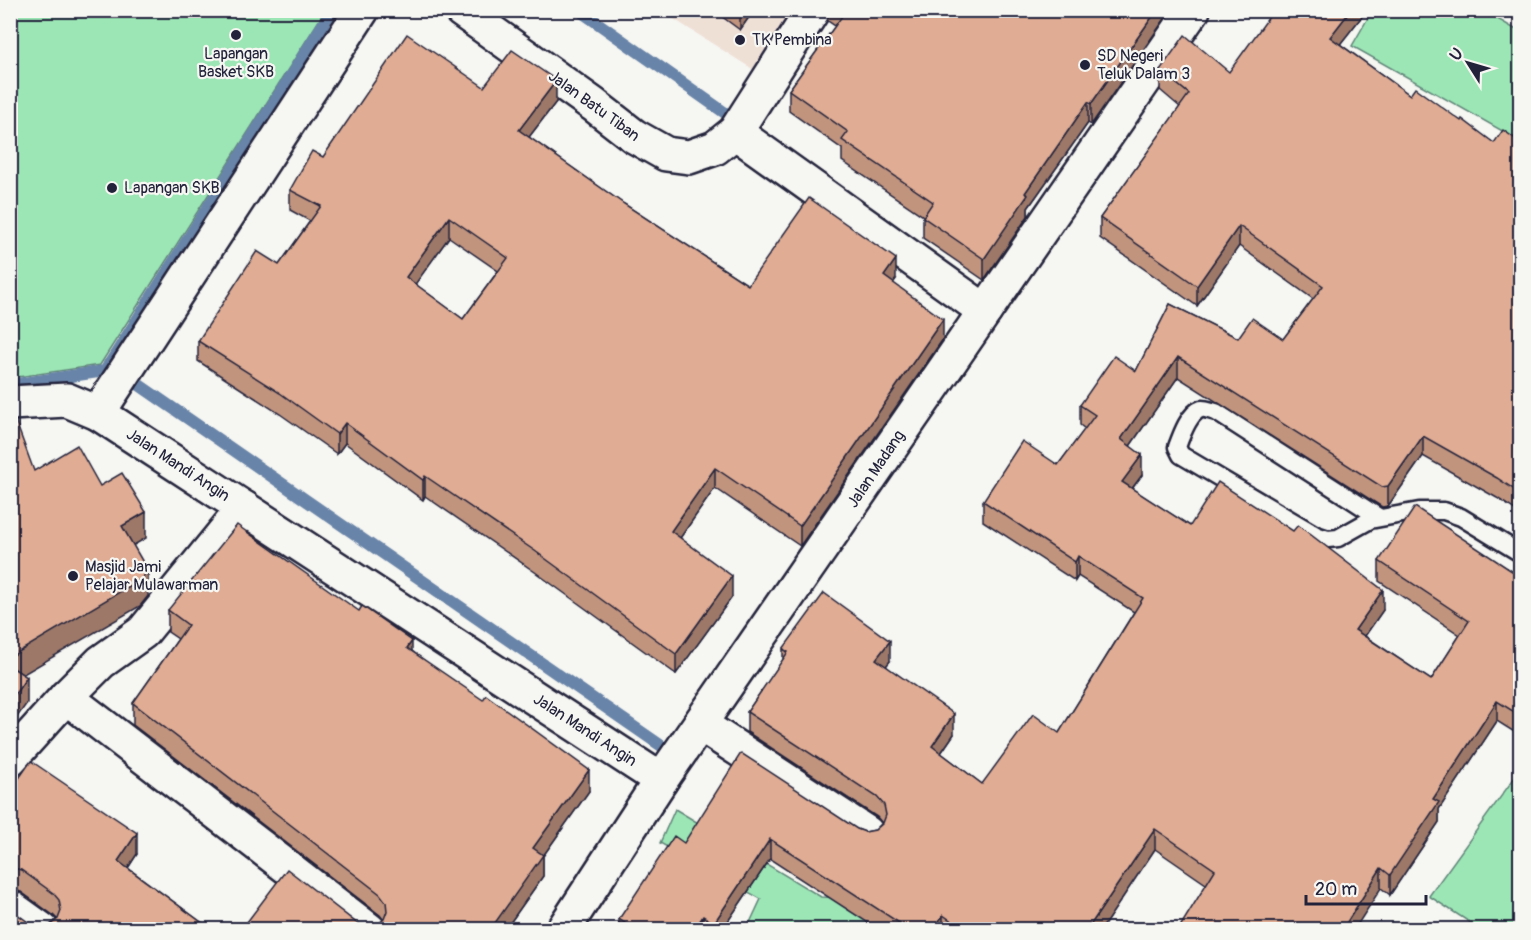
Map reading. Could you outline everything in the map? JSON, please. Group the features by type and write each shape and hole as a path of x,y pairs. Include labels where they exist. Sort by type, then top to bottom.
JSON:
{"street":[{"path":"98,412 362,10"},
{"name":"Jalan Batu Tiban","path":"462,10 634,136 666,154 689,157 715,148 735,132"},
{"path":"813,10 735,132 985,311"},
{"name":"Jalan Madang","path":"563,930 700,724 1193,10"},
{"name":"Jalan Mandi Angin","path":"10,403 68,400 98,412 662,780"},
{"path":"10,759 101,662 143,632 244,508"},
{"path":"66,697 369,930"},
{"path":"700,724 867,833"},
{"path":"10,907 42,930"}],"lane":[{"path":"1380,518 1216,412 1204,409 1194,414 1181,436 1177,447 1181,455 1316,535 1328,539 1338,538 1356,526 1380,518 1419,511 1444,511 1461,517 1521,553"}],"shaded area":[{"name":"TK Pembina","path":"661,11 792,11 754,70"}],"green space":[{"name":"Lapangan SKB","path":"10,11 325,11 100,365 11,378"},
{"path":"1372,11 1484,11 1520,32 1520,141 1352,46"},
{"path":"1520,770 1520,929 1480,929 1429,896"},
{"path":"675,809 821,897 846,898 902,929 747,929 761,899 660,843"}],"building":[{"path":"842,10 1157,10 1091,104 1088,102 1025,193 1028,195 984,259 923,217 933,202 842,140 848,132 789,90 845,12"},
{"path":"1274,10 1351,10 1330,37 1410,95 1415,88 1494,143 1503,130 1521,143 1521,494 1423,436 1388,486 1382,487 1178,357 1121,439 1142,455 1122,482 1190,526 1218,482 1293,531 1298,525 1383,590 1355,630 1431,680 1469,621 1379,561 1415,507 1521,577 1521,712 1519,715 1497,701 1433,799 1439,802 1390,875 1381,868 1342,930 1178,930 1215,870 1155,829 1087,930 965,930 943,915 933,930 910,930 770,839 714,923 703,916 694,930 635,930 619,919 674,836 684,843 741,753 857,829 865,832 875,830 883,823 886,815 884,805 877,797 747,712 788,652 783,649 824,593 890,641 876,659 954,714 932,746 982,784 1033,714 1059,733 1143,598 1078,556 1075,562 983,501 1022,441 1058,465 1095,415 1080,405 1114,356 1136,371 1170,304 1238,338 1252,318 1283,339 1323,286 1239,226 1197,286 1100,218 1189,94 1160,70 1185,35 1229,72"},
{"path":"407,34 484,87 512,50 556,81 519,130 624,204 748,285 809,198 896,259 884,276 943,319 800,526 715,468 671,531 732,576 676,654 535,551 425,476 423,480 345,423 337,434 280,393 198,341 257,251 279,265 321,206 290,190 312,151 323,157","holes":["449,217 508,258 463,319 406,277"]},
{"name":"Masjid Jami Pelajar Mulawarman","path":"10,406 34,471 77,445 100,486 122,473 146,512 122,526 148,571 140,580 10,657"},
{"path":"237,525 359,611 362,606 412,641 407,648 483,700 486,695 589,770 533,848 543,855 490,930 241,930 287,869 358,924 366,927 376,926 384,919 387,911 386,902 380,894 133,703 188,625 168,610"},
{"path":"10,666 27,677 10,701"},
{"path":"31,761 137,833 118,861 212,930 10,930 10,909 31,924 41,927 50,925 58,919 61,911 59,900 53,893 21,870 10,867 10,791"}],"waterway":[{"path":"10,385 105,371 332,10"},
{"path":"579,10 738,122"},
{"path":"109,364 663,747"}],"place":[{"name":"Lapangan Basket SKB","path":"236,35"},
{"name":"TK Pembina","path":"740,40"},
{"name":"SD Negeri Teluk Dalam 3","path":"1085,65"},
{"name":"Lapangan SKB","path":"112,188"},
{"name":"Masjid Jami Pelajar Mulawarman","path":"73,576"}]}
